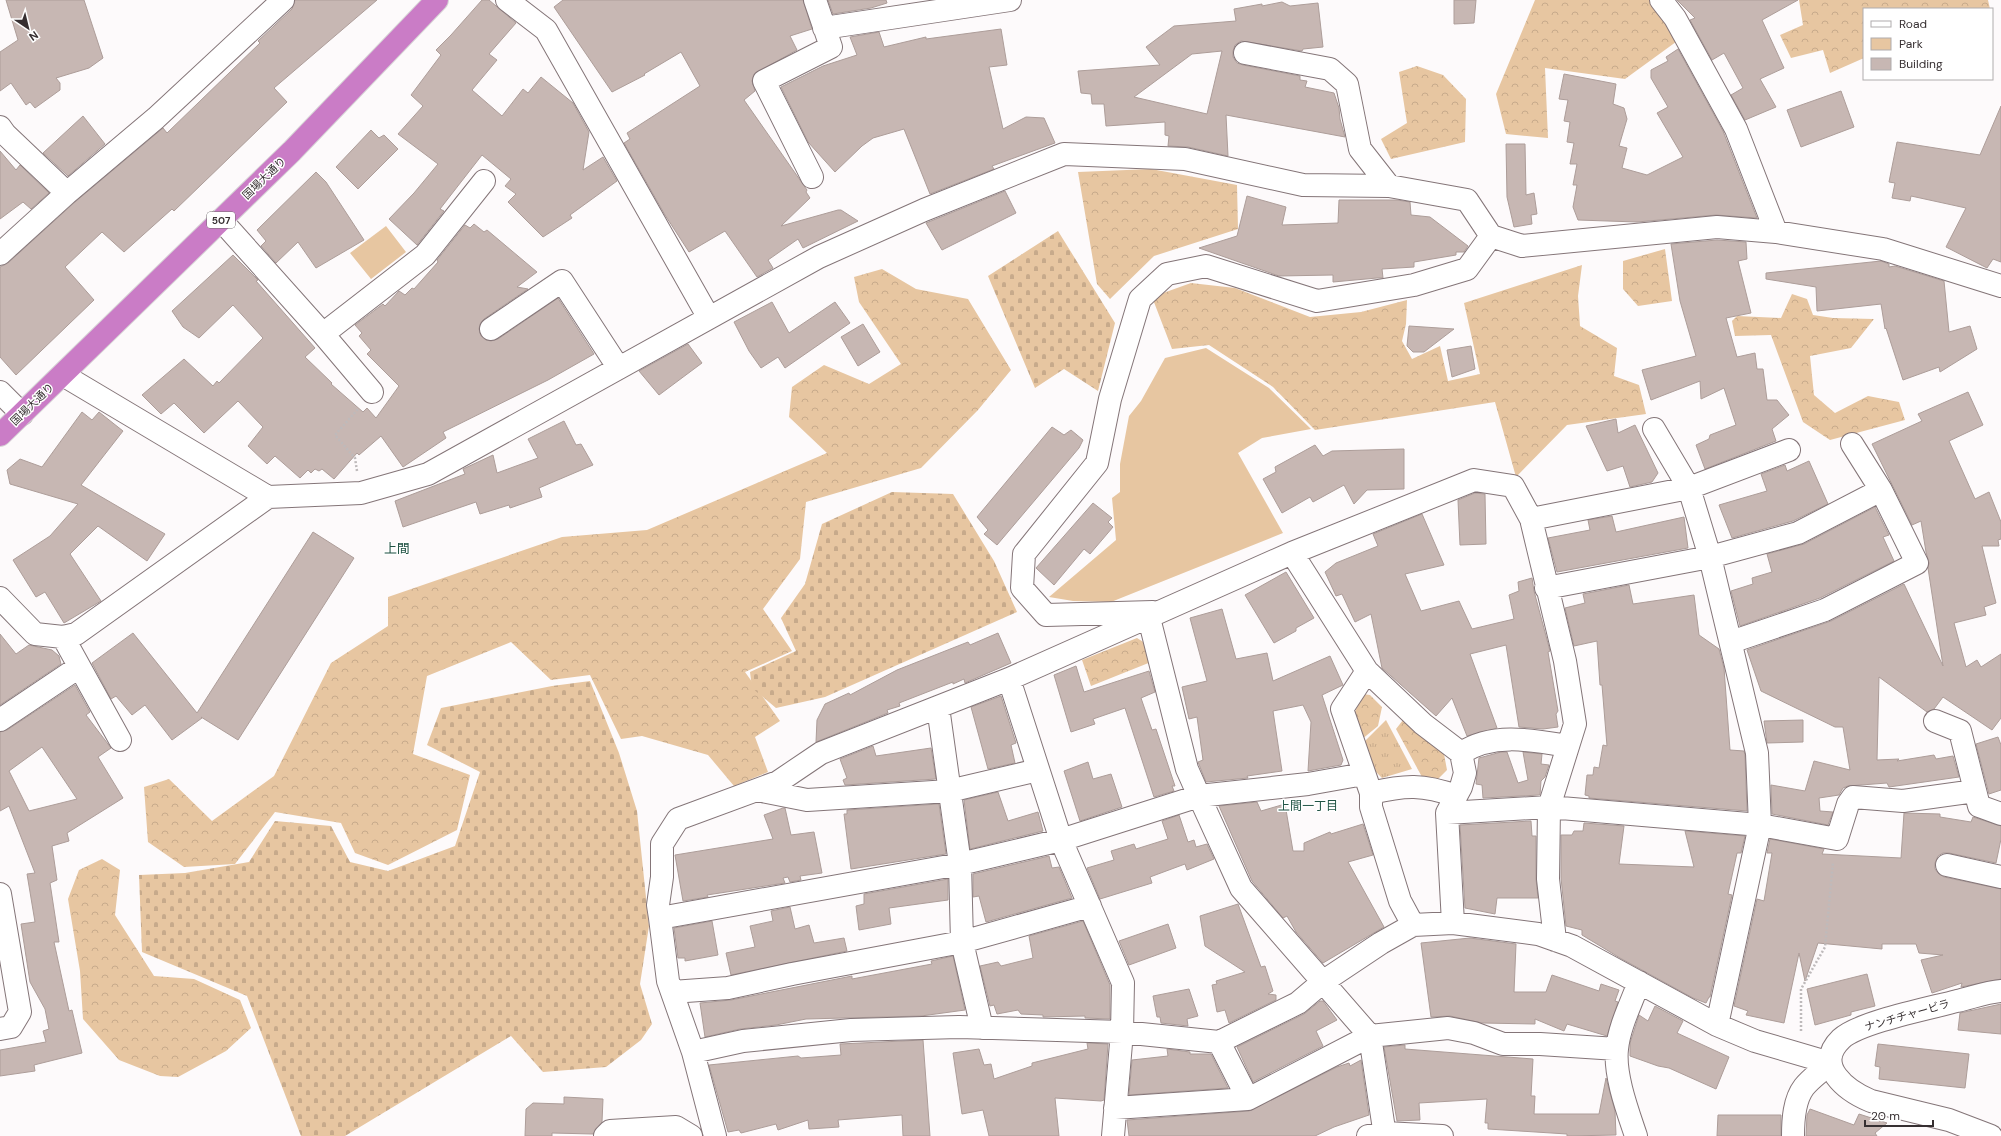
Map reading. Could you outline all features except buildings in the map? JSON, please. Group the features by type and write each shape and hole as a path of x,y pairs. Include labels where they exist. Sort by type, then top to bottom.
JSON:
{"highway":[{"name":"国場大通り","path":"0,436 292,151 437,0"}],"street":[{"path":"0,254 67,193 156,118 283,0"},
{"path":"507,0 546,30 709,318"},
{"path":"812,178 764,81 831,47 814,0"},
{"path":"824,28 1010,0"},
{"path":"1661,0 1675,18 1736,129 1776,232"},
{"path":"1245,53 1330,69 1347,84 1360,149 1389,186"},
{"path":"0,127 5,134 67,193"},
{"path":"0,598 35,634 63,637 76,634 268,498 361,493 428,474 618,367 819,257 924,210 1064,154 1186,159 1303,185 1389,186 1467,200 1491,236 1522,246 1717,227 1776,232 1883,249 1999,281"},
{"path":"323,334 424,255 484,181"},
{"path":"221,220 323,334 367,398"},
{"path":"1156,615 1046,615 1022,588 1024,554 1097,463 1110,400 1140,299 1167,274 1206,266 1317,301 1414,285 1467,269 1491,236"},
{"path":"492,329 562,281 618,367"},
{"path":"63,375 268,498"},
{"path":"0,392 22,414"},
{"path":"1654,429 1689,488 1710,557 1757,753 1760,825 1717,1025"},
{"path":"1731,642 1825,610 1917,563 1882,490 1852,444"},
{"path":"1531,519 1689,488 1789,450"},
{"path":"715,1136 693,1052 668,981 658,905 662,877 662,844 678,819 778,782 821,753 1008,679 1156,615 1292,553 1474,480 1513,486 1531,519 1546,588 1565,661 1575,724 1549,806 1548,879 1555,940"},
{"path":"1546,588 1710,557 1798,533 1882,490"},
{"path":"1292,553 1367,671 1423,724 1461,753 1465,772 1461,787 1452,805 1453,923"},
{"path":"1156,615 1186,769 1241,888 1324,981 1370,1036 1379,1135 1442,1136"},
{"path":"63,637 120,740"},
{"path":"0,720 79,667"},
{"path":"1367,671 1342,709 1367,783 1371,807 1400,901 1413,925"},
{"path":"1008,679 1061,840 1123,982 1122,1032 1113,1136"},
{"path":"938,707 960,864 962,942 982,1028"},
{"path":"1934,722 1960,731 1979,806 2001,814"},
{"path":"1461,753 1474,744 1494,740 1518,740 1568,746"},
{"path":"757,790 807,800 950,791 1038,770"},
{"path":"660,918 960,864 1061,840 1199,796 1308,784 1367,783 1392,788 1417,786 1438,790 1452,805 1549,806 1760,825 1837,839 1848,804 1853,797 1904,801 1975,790"},
{"path":"1947,865 2001,876"},
{"path":"0,894 20,1012 11,1027 0,1029"},
{"path":"672,992 728,988 792,974 962,942 1090,906"},
{"path":"693,1052 743,1041 851,1030 982,1028 1122,1032 1219,1042 1298,1003 1324,981 1381,943 1413,925 1453,923 1538,934 1572,946 1717,1025 1755,1041 1830,1063 1835,1074 1849,1090 1860,1096 1872,1101 1949,1120 1991,1136"},
{"path":"1636,1136 1616,1067 1617,1049 1621,1030 1639,982"},
{"name":"ナンチチャービラ","path":"1830,1063 1835,1047 1842,1038 1860,1028 1902,1015 2001,990"},
{"path":"1116,1108 1248,1100 1370,1036 1448,1028 1474,1033 1503,1044 1540,1044 1617,1049"},
{"path":"1219,1042 1248,1100"},
{"path":"1793,1136 1794,1119 1798,1101 1804,1087 1830,1063"},
{"path":"605,1136 610,1131 676,1127 691,1136"}],"path":[{"path":"355,458 335,435 367,398"},
{"path":"1799,1054 1801,989 1825,947 1837,839"}],"green space":[{"path":"1535,0 1652,0 1680,39 1625,79 1545,68 1548,138 1506,134 1496,94"},
{"path":"1799,0 1988,0 1990,8 1863,8 1863,58 1830,73 1823,50 1791,58 1780,35 1803,25"},
{"path":"1417,66 1443,75 1466,99 1465,142 1391,159 1381,139 1407,123 1399,72"},
{"path":"1151,169 1237,185 1238,229 1154,256 1110,299 1097,284 1078,172"},
{"path":"386,226 406,252 371,279 350,253"},
{"path":"1058,231 1115,323 1098,391 1064,369 1035,388 988,276"},
{"path":"1665,249 1672,301 1638,306 1623,289 1623,261"},
{"path":"1582,265 1578,296 1580,326 1617,348 1614,376 1639,385 1646,414 1567,425 1516,477 1495,402 1315,430 1273,387 1209,345 1172,349 1152,297 1191,283 1235,288 1310,317 1361,312 1407,300 1406,324 1402,341 1412,359 1440,346 1448,381 1480,374 1464,303"},
{"path":"882,269 916,289 968,299 1011,370 978,410 921,468 806,502 800,559 763,609 792,651 745,672 780,721 755,737 768,772 734,786 708,755 642,736 621,739 590,675 551,680 511,642 427,676 413,754 470,775 457,830 388,865 355,853 341,823 275,812 235,864 184,867 148,842 144,787 169,779 212,821 274,776 331,663 388,626 388,597 562,537 647,530 827,453 789,417 792,387 824,365 869,384 901,364 859,302 854,277"},
{"path":"1792,294 1807,299 1813,315 1833,318 1874,319 1851,348 1810,356 1814,395 1835,413 1868,396 1899,402 1905,420 1830,440 1803,422 1771,335 1735,336 1732,321 1737,316 1781,318"},
{"path":"1206,348 1269,388 1311,429 1262,438 1238,453 1283,533 1111,602 1073,601 1049,597 1116,540 1112,498 1120,492 1120,464 1129,416 1141,401 1165,358"},
{"path":"892,492 953,494 994,561 1017,612 825,697 776,708 752,688 750,672 796,651 781,618 805,584 822,524"},
{"path":"1137,638 1148,645 1151,662 1091,686 1082,660"},
{"path":"590,681 619,753 637,811 649,926 640,984 652,1024 641,1040 606,1067 543,1072 511,1036 345,1136 301,1136 247,996 142,952 139,875 185,873 249,862 275,821 331,826 350,862 388,871 455,846 480,772 427,745 441,708 552,686"},
{"path":"1363,694 1370,695 1382,707 1378,726 1361,740 1354,714"},
{"path":"1386,720 1412,769 1382,778 1373,769 1365,741"},
{"path":"1403,720 1444,754 1447,770 1437,780 1422,777 1396,729"},
{"path":"102,859 120,870 115,915 154,976 194,979 240,1000 251,1028 226,1051 178,1077 160,1076 119,1060 83,1019 80,971 68,899 79,870"}],"district":[{"name":"上間","path":"397,548"},
{"name":"上間一丁目","path":"1308,806"}]}
